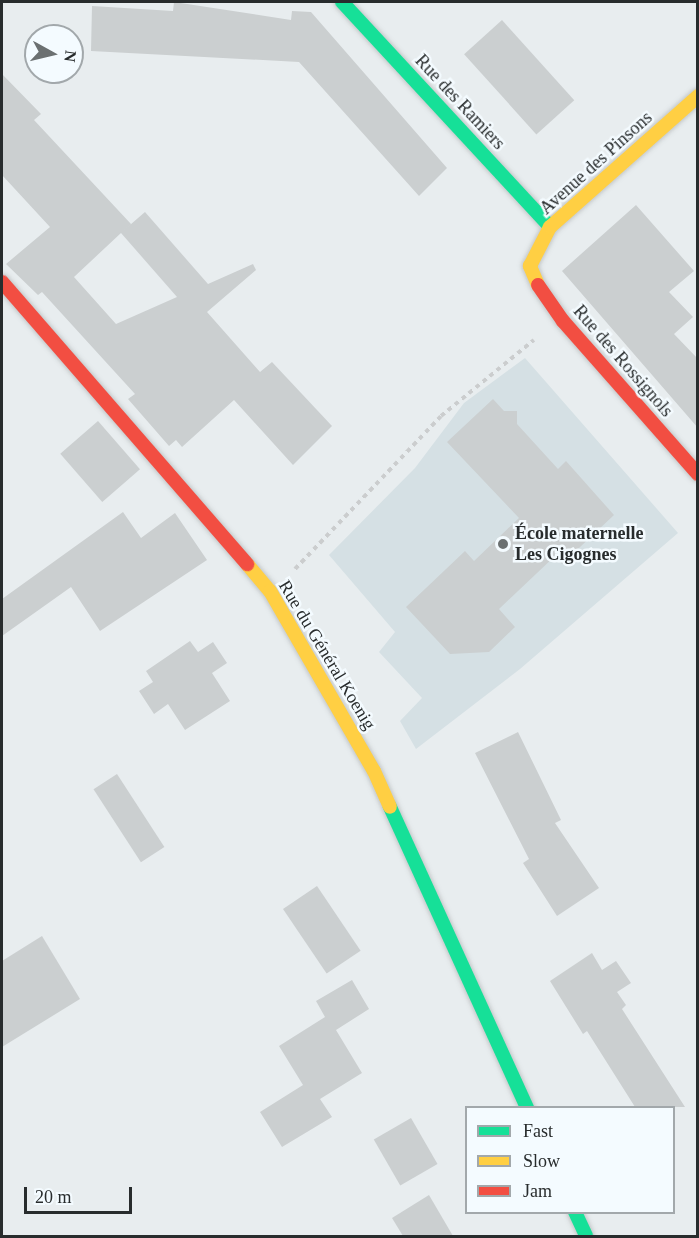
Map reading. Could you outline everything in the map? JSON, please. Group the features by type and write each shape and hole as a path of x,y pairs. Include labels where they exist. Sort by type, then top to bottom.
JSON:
{"street":[{"name":"Rue des Ramiers","path":"342,2 550,227"},
{"name":"Avenue des Pinsons","path":"530,266 550,227 698,96"},
{"name":"Rue des Rossignols","path":"530,266 542,294 563,321 698,474"},
{"name":"Rue du Général Koenig","path":"2,282 270,591 374,771 527,1106"},
{"path":"576,1214 586,1236"}],"path":[{"path":"270,591 347,518 441,416 506,360 563,321"}],"shaded area":[{"name":"École maternelle Les Cigognes","path":"525,358 678,533 520,669 416,749 400,721 422,698 379,652 395,632 329,555 415,468 464,403"}],"building":[{"path":"174,2 291,20 292,11 311,12 447,168 419,196 299,62 91,51 92,6 173,11"},
{"path":"502,20 574,100 536,134 464,54"},
{"path":"2,74 41,114 34,120 131,224 123,231 145,212 208,284 253,264 256,270 207,312 260,372 272,362 332,426 293,465 234,400 182,447 176,440 169,446 128,399 135,394 42,292 38,295 6,264 50,227 2,175","holes":["121,233 177,297 116,324 74,277"]},
{"path":"636,205 694,271 669,292 693,317 674,334 698,359 698,428 562,271"},
{"path":"493,399 504,411 517,411 517,424 558,469 566,461 614,515 562,564 555,556 499,609 515,627 489,652 450,654 406,607 465,551 474,561 519,518 447,442"},
{"path":"98,421 140,469 102,502 60,454"},
{"path":"123,512 141,538 175,513 207,560 100,631 71,587 2,636 2,599"},
{"path":"190,641 198,652 213,642 227,663 212,673 230,701 185,730 168,704 154,714 139,691 153,682 146,671"},
{"path":"518,732 561,820 555,823 599,888 557,916 523,863 529,859 475,753"},
{"path":"117,774 164,847 141,862 94,789"},
{"path":"317,886 361,951 327,974 283,909"},
{"path":"42,936 80,999 2,1047 2,961"},
{"path":"592,953 602,970 616,961 631,983 617,992 626,1005 622,1009 685,1107 634,1106 587,1031 583,1034 550,981"},
{"path":"352,980 369,1009 336,1030 362,1073 320,1099 332,1117 282,1147 260,1112 303,1085 279,1046 325,1017 316,1001"},
{"path":"411,1118 438,1164 400,1185 374,1140"},
{"path":"429,1195 453,1236 403,1236 392,1218"}],"traffic: fast":[{"path":"342,2 550,227"},
{"path":"390,807 526,1106"},
{"path":"576,1214 586,1236"}],"traffic: slow":[{"path":"538,285 530,266 550,227 698,96"},
{"path":"247,564 270,591 374,771 390,807"}],"traffic: jam":[{"path":"2,282 247,564"},
{"path":"538,285 563,321 698,474"}],"place":[{"name":"École maternelle Les Cigognes","path":"503,544"}]}
